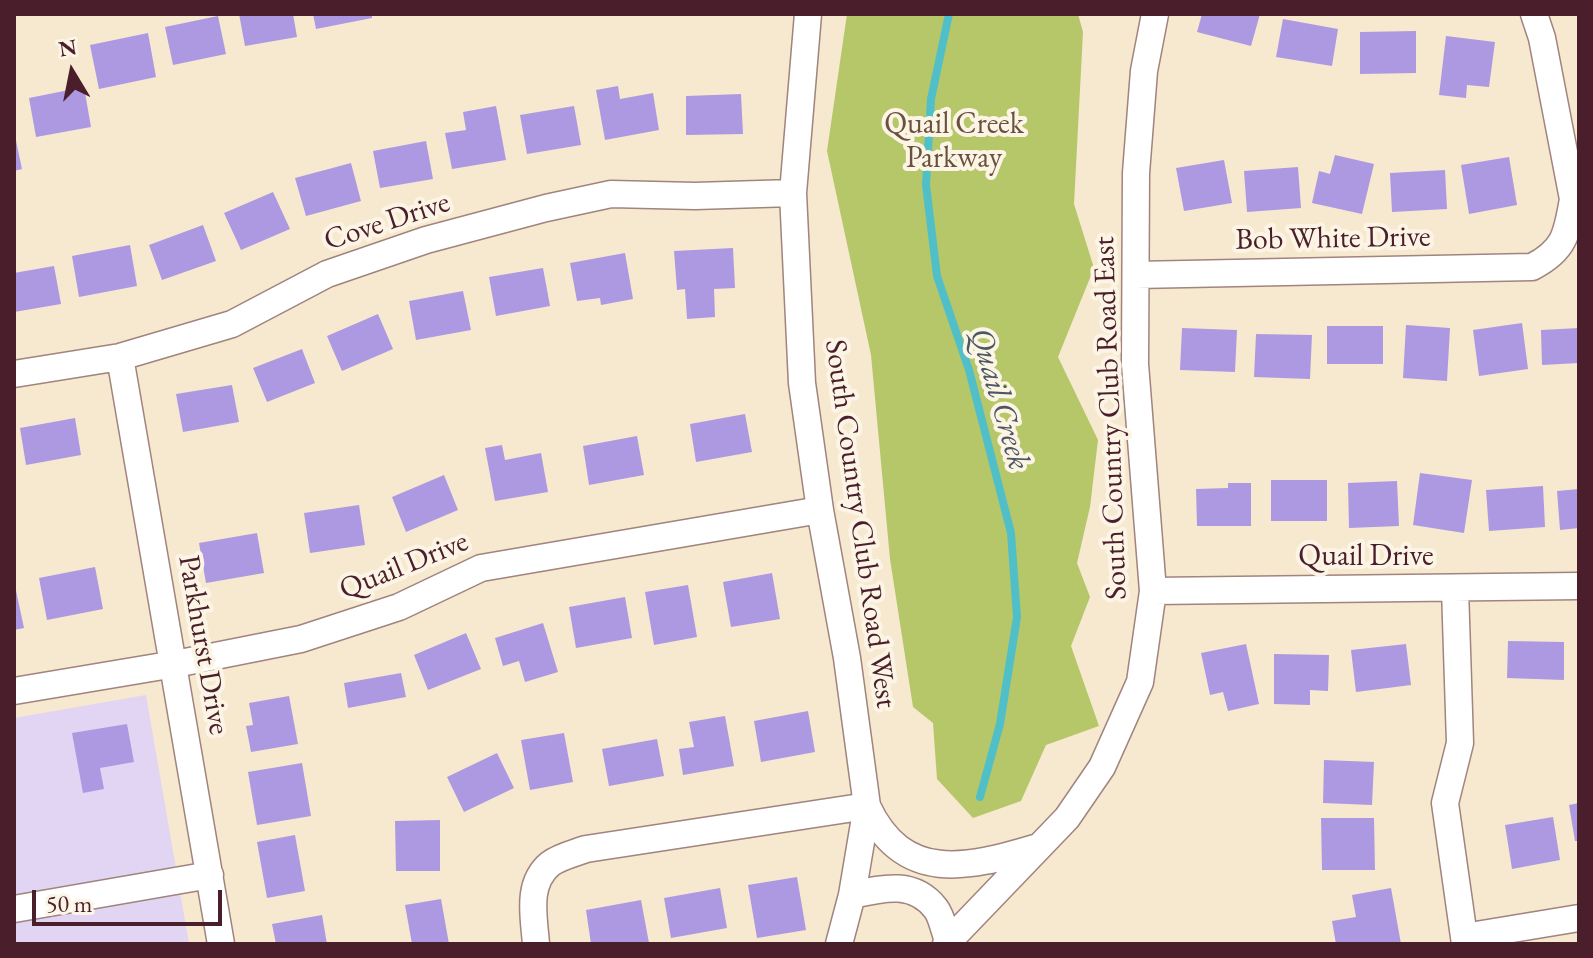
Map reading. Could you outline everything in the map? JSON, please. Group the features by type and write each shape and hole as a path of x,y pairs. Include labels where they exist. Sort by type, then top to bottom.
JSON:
{"street":[{"name":"South Country Club Road West","path":"808,14 793,193 802,383 820,510 847,658 867,806 852,895 839,944"},
{"name":"South Country Club Road East","path":"947,942 1067,818 1102,767 1140,682 1153,591 1135,364 1137,158 1144,71 1155,14"},
{"name":"Bob White Drive","path":"1136,275 1532,267 1552,257 1561,245 1569,224 1573,199 1542,38 1534,14"},
{"name":"Cove Drive","path":"14,374 120,357 232,324 327,274 426,240 546,208 611,194 695,196 793,193"},
{"name":"Parkhurst Drive","path":"120,357 221,944"},
{"name":"Quail Drive","path":"14,691 301,639 399,607 481,568 820,510"},
{"name":"Quail Drive","path":"1153,591 1579,586"},
{"path":"1455,589 1460,743 1445,803 1465,940 1579,918"},
{"path":"536,944 534,888 551,863 586,849 867,806 887,839 926,861 951,867 983,864 1039,847"},
{"path":"14,909 210,875"},
{"path":"852,895 901,886 919,894 937,910 947,942"}],"shaded area":[{"path":"146,695 189,944 14,944 14,718"}],"green space":[{"name":"Quail Creek Parkway","path":"847,14 1078,14 1083,32 1074,204 1094,268 1058,357 1098,440 1090,507 1077,563 1090,597 1071,646 1099,726 1046,745 1021,801 973,818 937,779 933,723 913,707 890,559 871,355 827,151"}],"building":[{"path":"239,14 293,14 297,37 245,46"},
{"path":"313,14 372,14 372,18 316,29"},
{"path":"1202,14 1260,14 1251,46 1197,32"},
{"path":"218,16 226,54 173,65 165,27"},
{"path":"1283,19 1338,29 1332,66 1276,57"},
{"path":"1416,31 1416,73 1360,74 1360,32"},
{"path":"148,33 156,77 99,89 90,45"},
{"path":"1446,36 1495,42 1489,87 1467,85 1466,98 1439,95"},
{"path":"618,86 620,99 653,93 659,130 605,140 596,90"},
{"path":"84,87 91,127 36,137 29,98"},
{"path":"741,94 743,134 686,135 686,96"},
{"path":"496,106 506,160 452,169 445,133 466,130 463,112"},
{"path":"574,106 581,145 527,154 520,115"},
{"path":"14,131 22,169 14,171"},
{"path":"426,141 433,179 380,188 373,151"},
{"path":"1335,155 1374,164 1362,214 1312,203 1319,171 1330,174"},
{"path":"1509,157 1517,205 1469,214 1461,165"},
{"path":"1224,160 1232,203 1184,211 1176,168"},
{"path":"351,163 361,201 306,216 295,178"},
{"path":"1298,167 1301,208 1247,212 1244,171"},
{"path":"1445,170 1447,209 1392,212 1390,173"},
{"path":"273,192 290,229 241,250 224,213"},
{"path":"203,225 216,261 162,280 149,245"},
{"path":"130,245 137,286 79,297 72,256"},
{"path":"733,248 735,288 714,289 715,317 687,319 685,289 677,290 674,251"},
{"path":"625,253 633,299 601,305 600,298 577,301 570,263"},
{"path":"54,266 61,304 14,312 14,273"},
{"path":"543,268 550,306 496,316 489,277"},
{"path":"463,291 471,330 416,340 409,301"},
{"path":"378,314 393,349 342,371 327,336"},
{"path":"1522,323 1528,369 1479,376 1473,330"},
{"path":"1406,325 1450,328 1447,381 1403,378"},
{"path":"1327,326 1383,326 1383,364 1327,364"},
{"path":"1182,328 1237,330 1235,372 1180,370"},
{"path":"1579,328 1579,363 1542,365 1541,330"},
{"path":"1256,334 1312,335 1310,379 1254,377"},
{"path":"302,349 315,383 267,402 253,368"},
{"path":"232,385 239,422 183,432 176,394"},
{"path":"745,414 752,452 696,462 690,424"},
{"path":"75,418 81,455 26,465 20,428"},
{"path":"637,436 644,475 589,485 583,446"},
{"path":"502,445 505,460 541,453 548,492 495,501 485,448"},
{"path":"1420,473 1472,480 1464,533 1413,525"},
{"path":"444,475 458,510 406,532 392,497"},
{"path":"1271,480 1327,480 1327,521 1271,521"},
{"path":"1397,481 1399,526 1349,528 1348,483"},
{"path":"1228,483 1251,483 1251,526 1197,526 1196,489 1228,488"},
{"path":"1543,486 1545,527 1489,531 1486,490"},
{"path":"1579,489 1579,528 1560,530 1557,491"},
{"path":"359,505 365,545 310,553 304,513"},
{"path":"257,533 264,573 206,583 199,543"},
{"path":"95,567 103,609 47,620 39,578"},
{"path":"772,573 780,619 731,627 723,582"},
{"path":"14,581 24,628 14,630"},
{"path":"688,585 697,637 654,645 645,592"},
{"path":"625,597 632,638 576,648 569,607"},
{"path":"543,623 558,672 525,682 519,661 503,666 495,638"},
{"path":"466,633 481,669 428,690 414,655"},
{"path":"1508,641 1564,642 1564,680 1507,678"},
{"path":"1246,644 1259,704 1228,711 1223,692 1210,695 1201,653"},
{"path":"1406,644 1411,685 1356,692 1351,650"},
{"path":"1274,654 1329,655 1328,691 1310,690 1310,705 1274,704"},
{"path":"401,673 406,697 348,708 344,683"},
{"path":"289,696 298,744 251,752 246,726 253,725 249,703"},
{"path":"808,711 815,752 761,762 754,721"},
{"path":"725,716 734,766 683,775 679,749 694,747 689,722"},
{"path":"127,724 134,762 100,768 104,789 83,793 72,733"},
{"path":"564,733 573,782 530,790 521,740"},
{"path":"657,739 664,776 609,786 602,749"},
{"path":"497,753 514,788 464,812 447,777"},
{"path":"1324,760 1374,762 1372,805 1323,803"},
{"path":"302,763 311,816 257,825 248,772"},
{"path":"1579,803 1579,841 1575,841 1569,805"},
{"path":"1553,817 1560,860 1512,869 1505,825"},
{"path":"1321,818 1374,818 1375,870 1322,870"},
{"path":"440,820 440,871 396,871 395,821"},
{"path":"295,835 305,891 267,898 257,842"},
{"path":"797,877 806,930 757,938 748,885"},
{"path":"720,888 727,928 671,938 664,898"},
{"path":"1391,888 1401,944 1336,944 1332,921 1356,917 1352,895"},
{"path":"441,899 449,944 412,944 405,905"},
{"path":"641,900 649,943 591,944 586,910"},
{"path":"322,915 327,944 276,944 272,924"}],"waterway":[{"name":"Quail Creek","path":"949,14 931,99 926,185 937,276 969,370 1011,533 1017,617 1000,724 980,797"}]}
